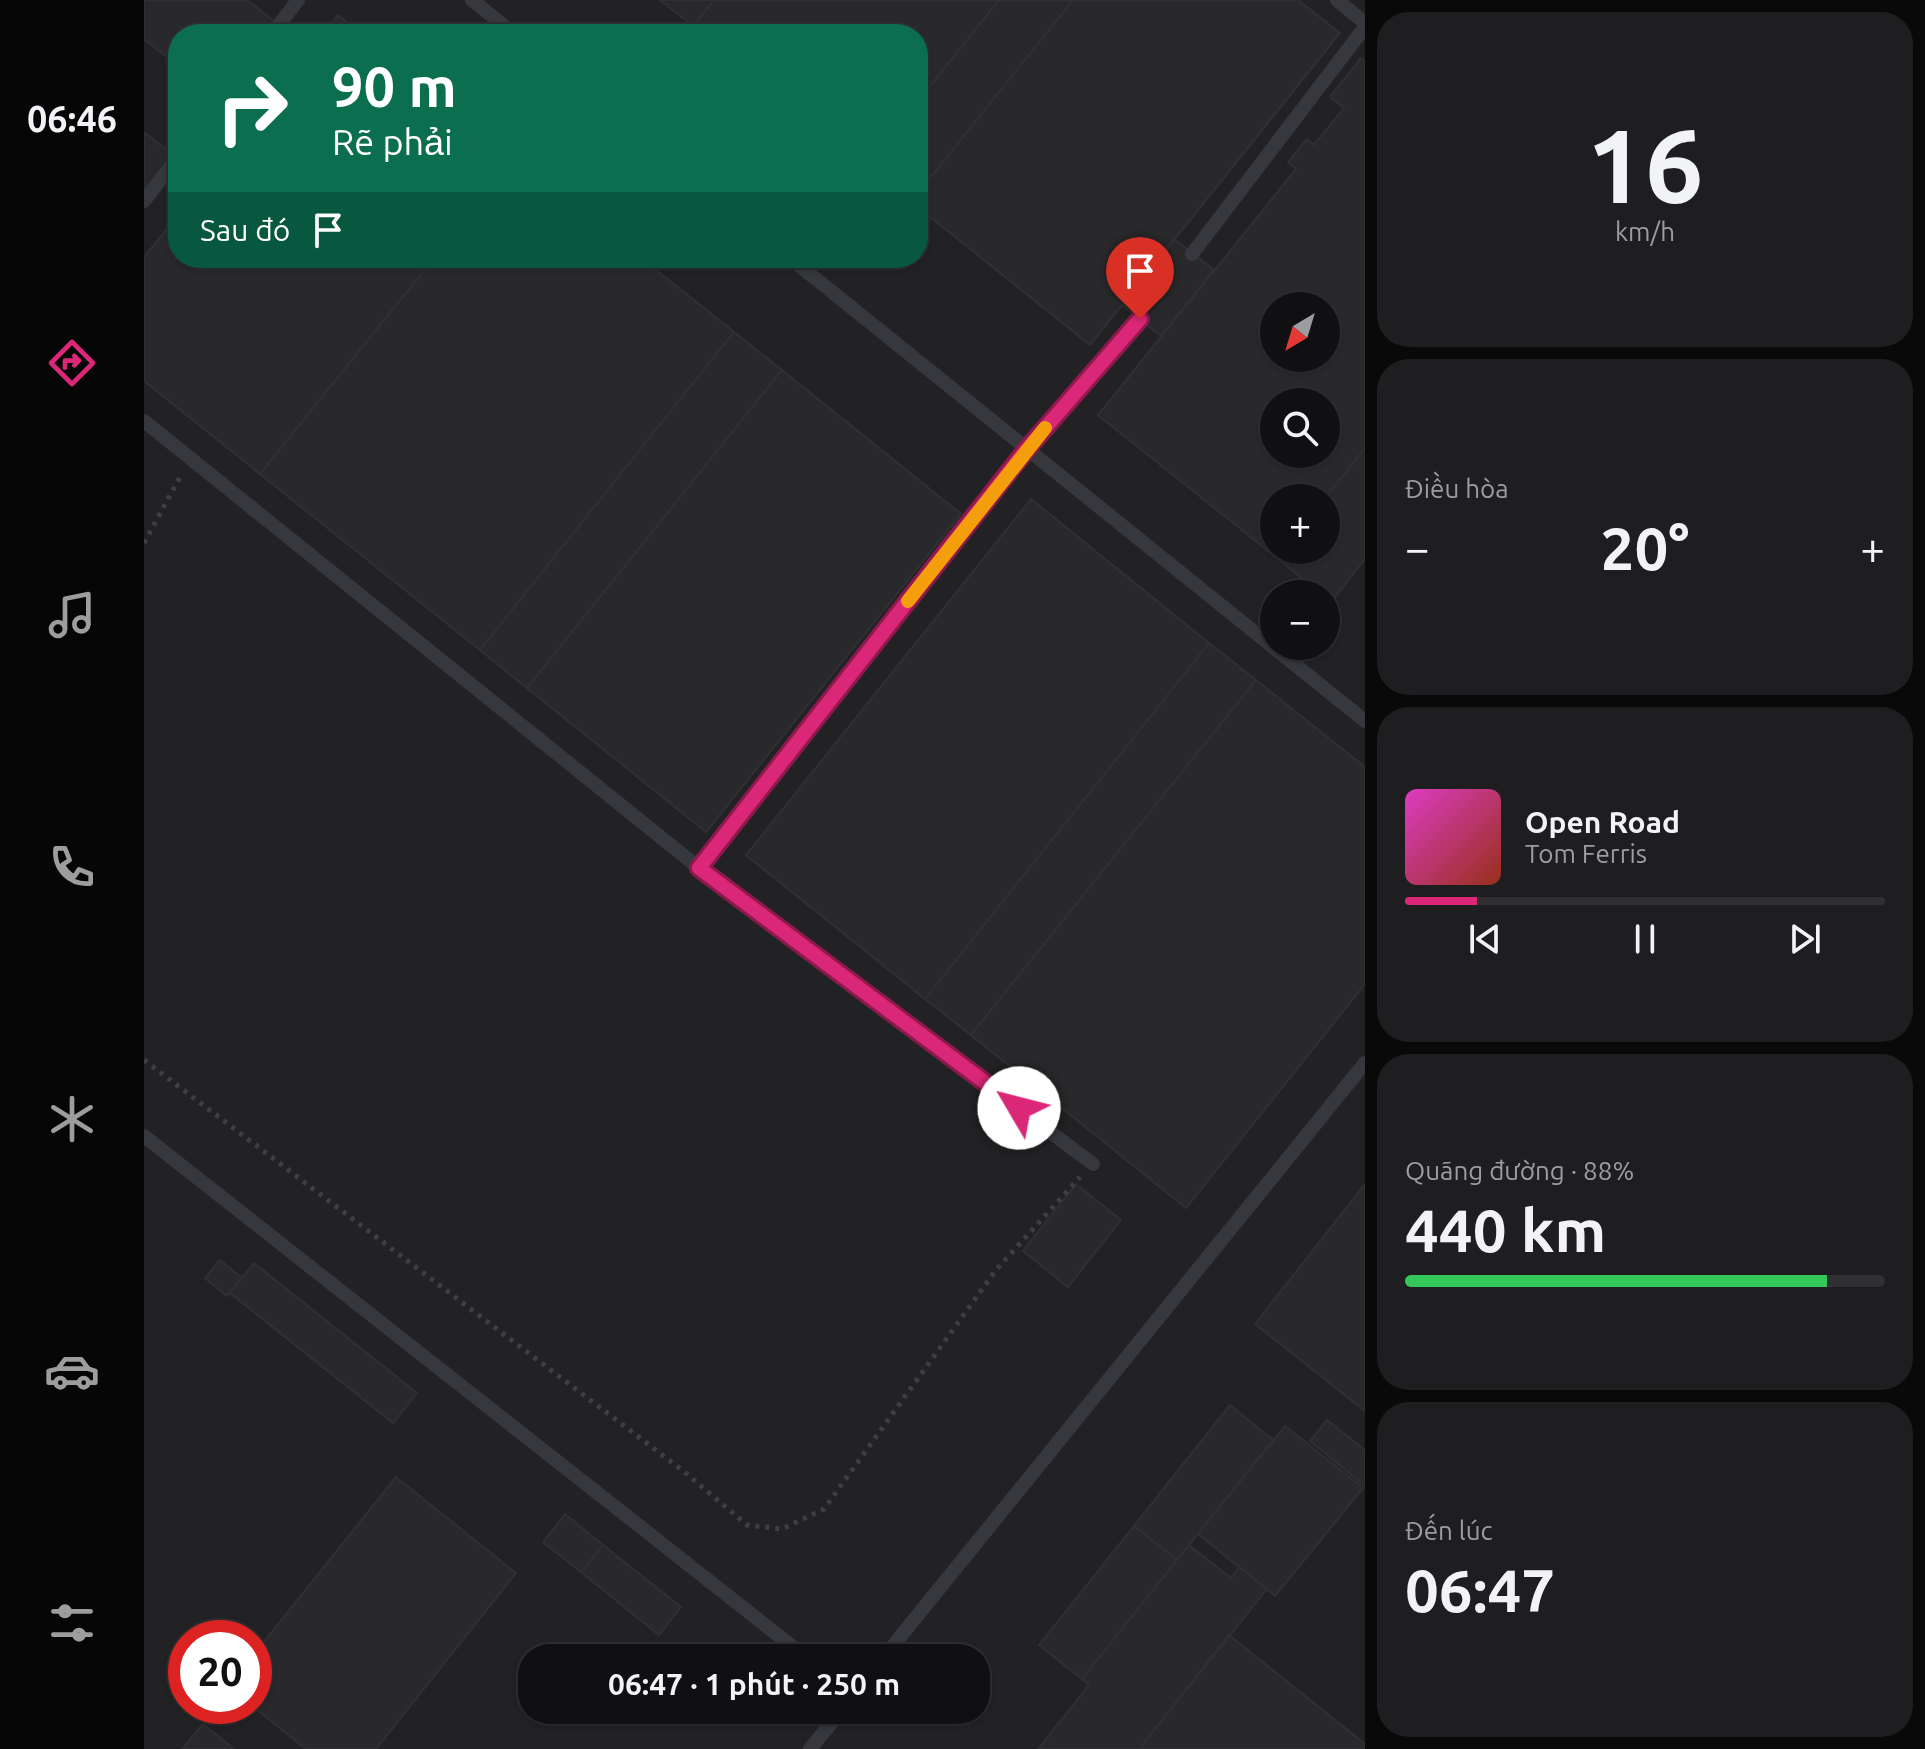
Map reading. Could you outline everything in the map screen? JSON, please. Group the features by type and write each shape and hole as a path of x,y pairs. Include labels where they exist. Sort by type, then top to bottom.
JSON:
{"lane":[{"path":"280,24 298,0"},
{"path":"472,0 502,24"},
{"path":"1192,254 1365,25 1337,0"},
{"path":"144,201 168,170"},
{"path":"802,268 1365,721"},
{"path":"699,868 1026,450 1140,319"},
{"path":"144,421 699,868 1093,1164"},
{"path":"894,1644 1365,1063"},
{"path":"144,1136 789,1644"},
{"path":"810,1749 831,1724"}],"path":[{"path":"144,543 190,459"},
{"path":"144,1060 682,1470 747,1525 782,1529 824,1509 996,1270 1093,1164"}],"shaded area":[{"path":"144,0 1365,0 1365,1749 144,1749"}],"building":[{"path":"144,0 247,0 274,21 271,24 168,24 168,58 144,39"},
{"path":"660,0 714,0 695,24"},
{"path":"714,0 999,0 928,89 928,24 695,24"},
{"path":"999,0 1073,0 928,181 928,89"},
{"path":"1073,0 1298,0 1340,33 1090,345 928,215 928,181"},
{"path":"338,15 349,24 331,24"},
{"path":"1361,58 1365,62 1365,448 1336,484 1260,484 1260,544 1098,415 1296,169 1288,162 1307,139 1314,145 1344,108 1330,97"},
{"path":"144,132 168,151 168,167 144,197"},
{"path":"168,227 168,268 426,268 260,474 144,381 144,257"},
{"path":"1174,239 1214,270 1161,336 1122,305"},
{"path":"426,268 654,268 734,332 480,650 260,474"},
{"path":"734,332 782,370 527,688 480,650"},
{"path":"782,370 961,514 706,832 527,688"},
{"path":"1365,448 1365,559 1340,591 1340,580 1304,580 1284,564 1340,564 1340,484 1336,484"},
{"path":"1031,499 1209,643 925,999 746,855"},
{"path":"1209,643 1256,680 971,1035 925,999"},
{"path":"1256,680 1365,767 1365,984 1186,1208 971,1035"},
{"path":"1076,1184 1121,1220 1068,1287 1023,1251"},
{"path":"1365,1184 1365,1411 1255,1324"},
{"path":"220,1260 242,1278 227,1296 205,1278"},
{"path":"254,1263 417,1393 393,1423 230,1293"},
{"path":"1230,1405 1273,1440 1177,1560 1134,1526"},
{"path":"1327,1420 1365,1450 1365,1486 1310,1441"},
{"path":"1285,1426 1363,1488 1275,1596 1198,1534"},
{"path":"396,1477 516,1573 376,1749 306,1749 272,1722 272,1632"},
{"path":"565,1514 603,1545 581,1572 543,1542"},
{"path":"1134,1526 1177,1560 1082,1679 1039,1645"},
{"path":"603,1545 681,1607 659,1635 581,1572"},
{"path":"1189,1545 1231,1578 1239,1567 1267,1589 1139,1749 1038,1749 1089,1685 1082,1679"},
{"path":"1229,1635 1365,1744 1365,1749 1139,1749"},
{"path":"203,1724 234,1749 182,1749"}],"slow traffic":[{"path":"908,601 1045,428"}],"route":[{"path":"1019,1108 699,868 1026,450 1140,319"}]}
